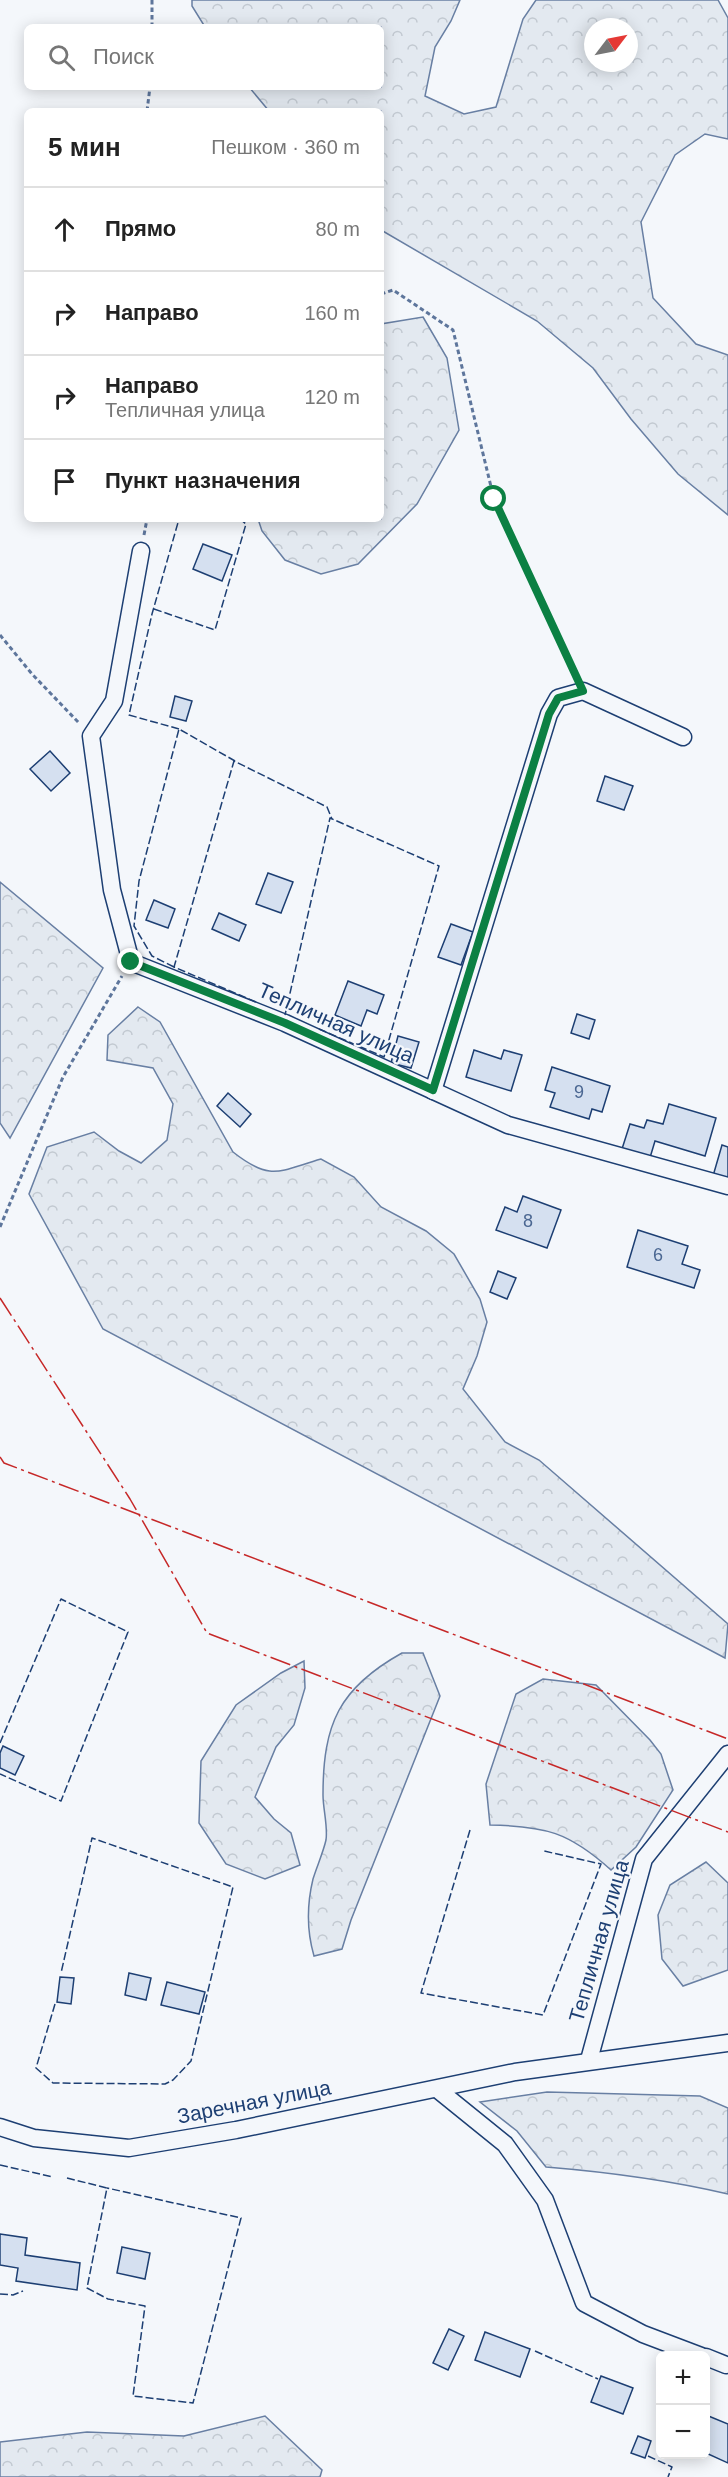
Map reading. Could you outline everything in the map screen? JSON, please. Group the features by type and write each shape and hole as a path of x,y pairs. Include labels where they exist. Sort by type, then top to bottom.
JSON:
{"street":[{"path":"131,962 112,890 91,736 114,701 141,551"},
{"path":"433,1090 549,714 558,698 583,691 683,737"},
{"name":"Тепличная улица","path":"131,962 285,1023 508,1125 728,1186"},
{"name":"Тепличная улица","path":"589,2060 644,1859 728,1754"},
{"name":"Заречная улица","path":"0,2127 34,2138 129,2148 236,2130 515,2072 589,2060 728,2043"},
{"path":"437,2089 505,2144 545,2200 584,2303 643,2334 690,2351"},
{"path":"710,2359 726,2365"}],"path":[{"path":"152,0 152,24"},
{"path":"147,108 150,90"},
{"path":"384,293 393,290 453,330 494,499 583,691"},
{"path":"0,635 32,675 91,736"},
{"path":"0,1227 63,1077 131,962"}],"green space":[{"path":"192,0 460,0 451,21 435,47 425,96 464,114 496,107 523,19 536,0 718,0 728,18 728,139 705,134 675,155 641,222 653,298 696,344 728,355 728,515 678,474 631,419 593,368 537,321 384,232 384,108 266,108 252,90 384,90 384,24 203,24 192,6"},
{"path":"423,317 447,358 459,430 417,504 358,564 321,574 285,560 262,531 259,522 384,522 384,324"},
{"path":"0,882 103,968 10,1138 0,1123"},
{"path":"138,1007 160,1022 233,1152 266,1171 285,1170 321,1159 354,1177 381,1207 426,1231 454,1254 480,1299 487,1322 477,1356 463,1389 505,1442 539,1460 728,1624 725,1658 103,1329 29,1194 47,1147 94,1132 119,1151 141,1163 167,1140 173,1104 153,1068 107,1060 108,1035"},
{"path":"402,1653 423,1653 440,1696 351,1920 342,1949 314,1956 309,1928 309,1908 313,1879 326,1840 324,1770 331,1728 349,1695 363,1680"},
{"path":"304,1661 305,1688 294,1725 276,1747 255,1797 274,1819 291,1833 300,1865 265,1879 226,1864 199,1823 201,1761 236,1705 281,1673"},
{"path":"543,1679 596,1685 661,1754 673,1790 636,1847 611,1870 569,1839 526,1827 490,1825 486,1784 516,1694"},
{"path":"706,1862 728,1883 728,1970 683,1986 662,1959 658,1915 670,1885"},
{"path":"547,2092 700,2096 728,2108 728,2194 637,2177 546,2167 517,2131 480,2102"},
{"path":"265,2416 322,2470 320,2477 0,2477 0,2442 87,2432 184,2436"}],"building":[{"path":"203,544 232,555 222,581 193,569"},
{"path":"175,696 192,701 186,721 170,717"},
{"path":"50,751 70,773 51,791 30,769"},
{"path":"605,776 633,786 624,810 597,801"},
{"path":"268,873 293,882 281,913 256,904"},
{"path":"154,900 175,909 168,928 146,920"},
{"path":"219,913 246,925 239,941 212,929"},
{"path":"451,924 473,932 461,965 438,957"},
{"path":"348,981 384,995 377,1014 367,1010 361,1026 335,1015"},
{"path":"577,1014 595,1020 589,1039 571,1033"},
{"path":"398,1036 419,1042 411,1068 391,1063"},
{"path":"474,1050 501,1059 504,1050 522,1055 511,1091 466,1077"},
{"path":"552,1067 610,1086 602,1112 592,1109 589,1119 550,1107 555,1093 545,1090"},
{"path":"228,1093 251,1114 240,1127 217,1106"},
{"path":"669,1104 716,1118 705,1156 655,1141 649,1161 621,1152 630,1124 644,1128 647,1120 663,1124"},
{"path":"722,1145 728,1147 728,1181 713,1176"},
{"path":"523,1196 561,1210 547,1248 496,1230 505,1207 517,1212"},
{"path":"638,1230 688,1246 682,1264 700,1270 694,1288 627,1267"},
{"path":"498,1271 516,1278 507,1299 490,1292"},
{"path":"3,1746 24,1756 15,1775 0,1768 0,1753"},
{"path":"129,1973 151,1978 146,2000 125,1995"},
{"path":"60,1977 74,1978 71,2004 57,2002"},
{"path":"167,1982 205,1992 199,2014 161,2005"},
{"path":"0,2234 27,2238 25,2255 80,2263 77,2290 16,2281 18,2268 0,2265"},
{"path":"122,2247 150,2253 145,2279 117,2273"},
{"path":"449,2329 464,2336 448,2370 433,2363"},
{"path":"485,2332 530,2349 520,2377 475,2360"},
{"path":"601,2376 633,2388 623,2414 591,2402"},
{"path":"710,2417 728,2424 728,2463 710,2455"},
{"path":"638,2436 651,2441 645,2458 631,2453"}],"fence":[{"path":"178,522 152,614 129,715 179,729"},
{"path":"154,609 215,630 246,524 244,522"},
{"path":"174,967 152,956 134,926 139,881 179,729 235,761"},
{"path":"256,1002 174,967 234,761 327,807 332,819"},
{"path":"285,1015 330,818 439,866 384,1057 319,1029"},
{"path":"0,1743 61,1599 128,1632 61,1801 0,1774"},
{"path":"470,1830 421,1993 543,2015 601,1864 544,1851"},
{"path":"55,2004 36,2068 53,2083 165,2084 173,2080 191,2061 233,1887 92,1838 61,1973"},
{"path":"0,2165 53,2177"},
{"path":"67,2178 107,2188 87,2288 108,2299 145,2306 133,2396 193,2403 241,2218 107,2188"},
{"path":"0,2294 13,2295 23,2291"},
{"path":"535,2351 598,2379"},
{"path":"648,2456 672,2467 668,2477"}],"power":[{"path":"0,1298 130,1499 207,1633 728,1832"},
{"path":"0,1457 4,1463 728,1739"}],"route":[{"path":"131,962 285,1023 433,1090 549,714 558,698 583,691 494,499"}]}
